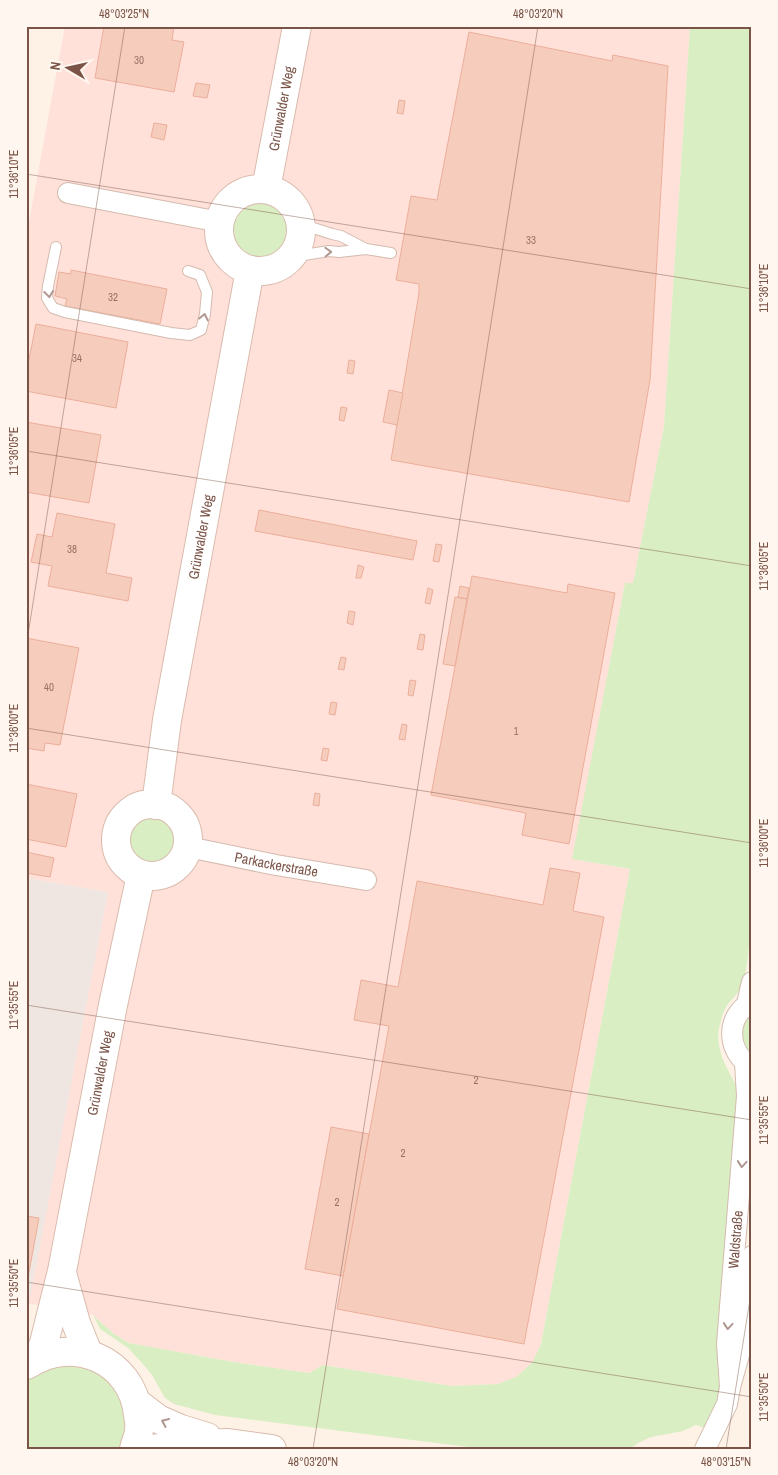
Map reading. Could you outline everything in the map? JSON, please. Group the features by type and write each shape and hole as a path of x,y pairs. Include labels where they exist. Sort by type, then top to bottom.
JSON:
{"main road":[{"name":"Grünwalder Weg","path":"266,189 297,26"},
{"path":"255,189 266,189 279,193 290,201 297,212 301,224 301,236 298,247 283,264 261,271 250,270 239,265 229,257 219,234 220,222 223,212 235,197 255,189"},
{"name":"Grünwalder Weg","path":"156,805 167,720 250,270"},
{"path":"143,805 156,805 168,808 184,824 188,835 188,847 183,858 175,868 165,874 141,875 123,861 118,850 117,835 122,821 131,811 143,805"},
{"name":"Grünwalder Weg","path":"32,1362 44,1343 62,1271 113,1005 141,875"},
{"name":"Grünwalder Weg","path":"62,1271 76,1323 88,1354"},
{"path":"32,1362 54,1352 71,1351 88,1354 110,1364 127,1381 137,1403 140,1430 134,1449"},
{"path":"137,1403 158,1420 181,1429 228,1443 272,1449"},
{"path":"152,1449 177,1445 228,1443"}],"street":[{"path":"68,193 220,222"},
{"name":"Parkackerstraße","path":"188,847 276,865 366,880"},
{"name":"Waldstraße","path":"730,1387 727,1344 748,1065 736,1052 732,1040 732,1026 737,1014 749,1003 752,982"},
{"name":"Waldstraße","path":"705,1449 727,1404 742,1344 752,1256"}],"lane":[{"path":"301,224 341,236 366,249 391,254"},
{"path":"56,247 47,298 53,308 171,333 190,335 201,330 207,292 200,275 188,272"},
{"path":"291,257 329,251 339,252 366,249"}],"shaded area":[{"path":"65,26 690,26 664,426 633,584 625,583 573,859 630,869 541,1344 532,1364 516,1377 498,1384 452,1386 324,1365 309,1373 234,1362 129,1343 114,1334 93,1315 26,1303 26,1298 29,1298 108,892 26,878 26,238"},
{"path":"26,878 108,892 30,1298 26,1298"}],"green space":[{"path":"690,26 752,26 752,908 748,956 743,985 722,1015 718,1038 724,1061 735,1083 739,1084 722,1367 718,1398 713,1412 705,1428 696,1425 683,1431 651,1437 630,1449 484,1449 215,1415 174,1404 165,1398 152,1375 128,1348 100,1329 93,1315 114,1334 129,1343 309,1373 323,1365 452,1386 498,1384 516,1377 532,1363 541,1344 630,869 572,859 625,583 633,583 664,426"},
{"path":"252,196 266,196 278,201 287,210 292,222 290,242 283,253 266,262 252,262 240,257 231,248 226,236 226,222 231,210 240,201"},
{"path":"152,812 167,817 175,825 180,840 175,855 167,863 152,868 137,863 129,855 124,840 129,825 137,817"},
{"path":"752,1011 752,1057 743,1044 741,1034 744,1024"},
{"path":"70,1360 111,1376 130,1416 124,1449 26,1449 26,1377"}],"building":[{"path":"104,26 174,26 172,40 184,42 174,92 95,78"},
{"path":"469,32 612,61 613,55 668,66 650,380 629,502 391,460 419,293 419,284 396,280 411,196 437,200"},
{"path":"196,83 210,85 207,98 193,96"},
{"path":"399,100 405,101 403,114 397,113"},
{"path":"154,123 167,125 164,140 151,137"},
{"path":"71,270 167,289 160,324 65,306 67,299 55,296 59,272 71,274"},
{"path":"36,324 128,342 116,408 26,391 26,375"},
{"path":"349,360 355,361 353,374 347,373"},
{"path":"389,390 403,393 397,425 383,422"},
{"path":"341,407 347,408 344,421 339,420"},
{"path":"26,422 101,435 89,503 26,492"},
{"path":"259,510 417,541 413,560 255,531"},
{"path":"57,513 115,524 106,573 132,578 128,601 48,586 52,566 31,562 37,534 52,537"},
{"path":"436,544 442,545 439,562 433,561"},
{"path":"358,565 364,567 361,578 356,578"},
{"path":"472,576 567,593 568,584 615,593 569,844 522,835 526,813 431,795"},
{"path":"460,586 469,588 467,599 458,597"},
{"path":"428,588 433,590 430,604 425,603"},
{"path":"455,597 467,599 455,666 443,664"},
{"path":"349,611 355,612 353,625 347,623"},
{"path":"420,634 425,635 423,650 417,649"},
{"path":"26,638 79,648 60,745 45,743 44,751 26,748"},
{"path":"341,657 346,658 344,670 338,669"},
{"path":"410,680 416,681 413,696 408,695"},
{"path":"331,702 337,703 335,715 329,714"},
{"path":"402,724 407,725 405,740 399,739"},
{"path":"323,748 329,749 327,761 321,760"},
{"path":"26,784 77,794 66,847 26,839"},
{"path":"315,793 320,794 319,806 313,805"},
{"path":"26,852 54,858 50,877 26,873"},
{"path":"550,868 580,873 573,911 604,917 524,1344 337,1309 389,1026 354,1020 361,980 398,987 417,881 543,905"},
{"path":"331,1127 369,1134 343,1276 305,1269"},
{"path":"26,1216 39,1218 27,1283 26,1282"}]}
